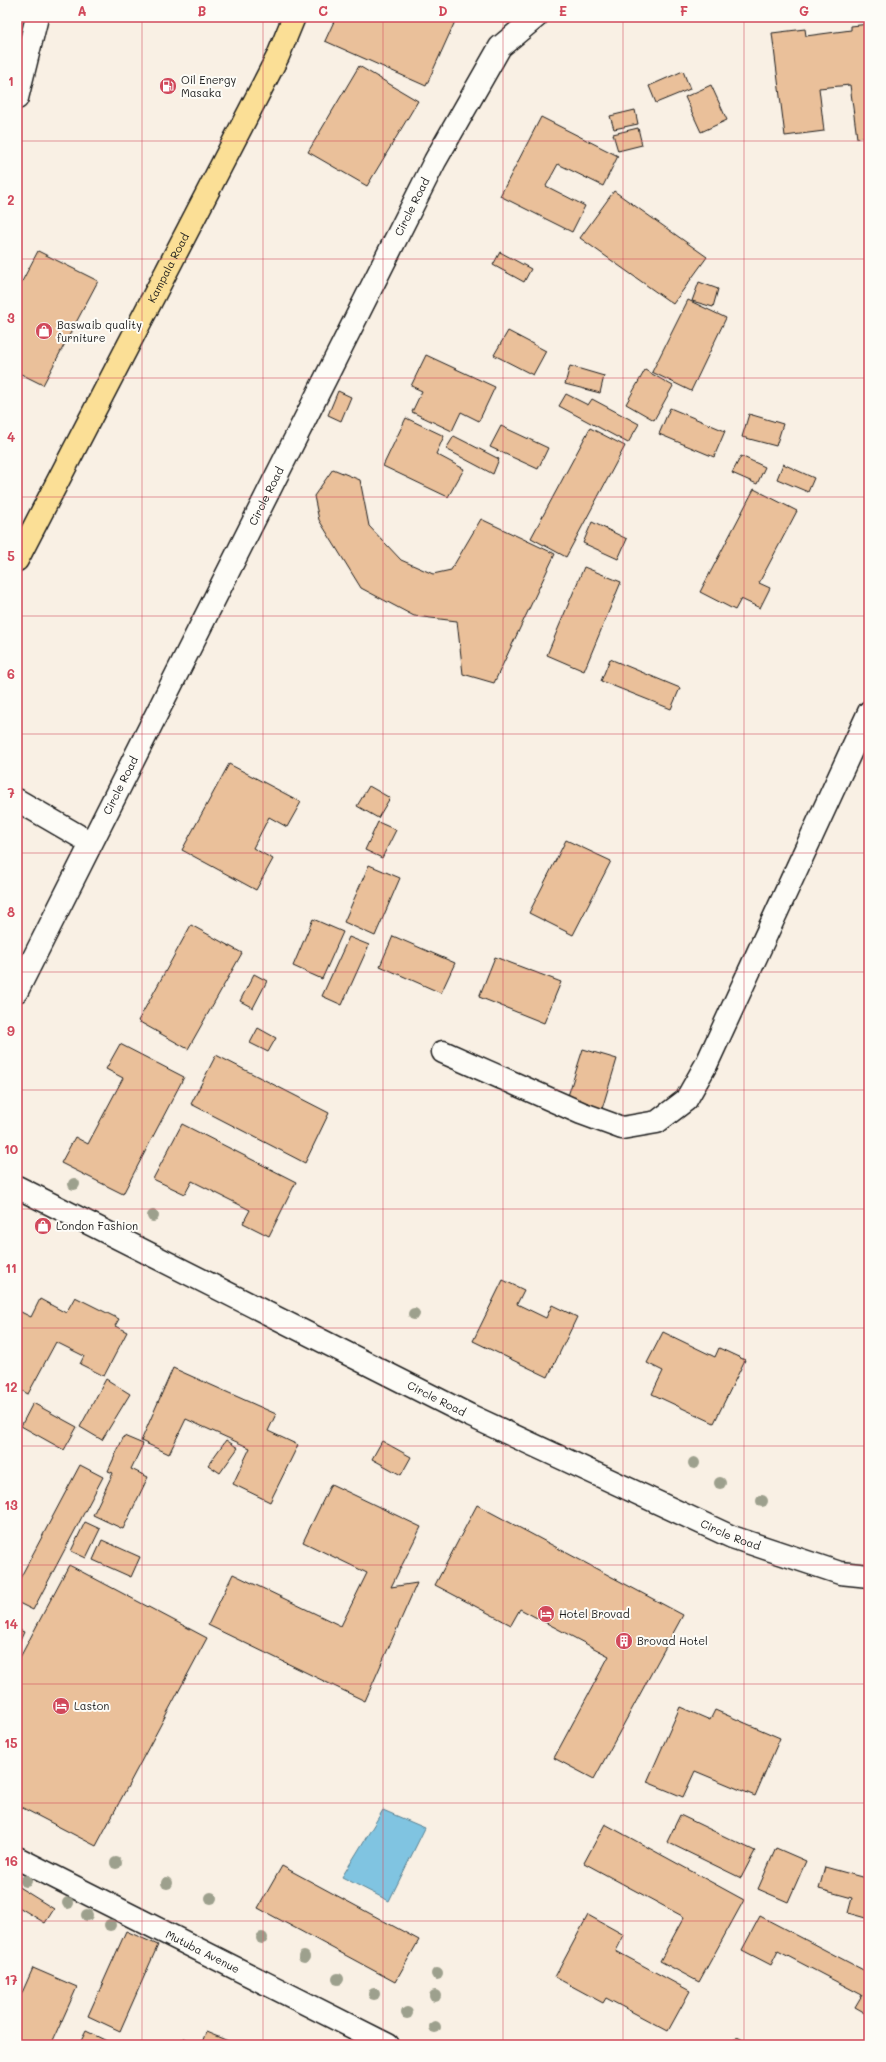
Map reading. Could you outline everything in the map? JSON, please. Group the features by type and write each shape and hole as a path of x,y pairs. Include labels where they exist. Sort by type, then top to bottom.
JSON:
{"main road":[{"name":"Kampala Road","path":"17,560 278,56 294,17"}],"street":[{"path":"17,98 37,17"},
{"name":"Circle Road","path":"17,991 435,161 500,47 536,17"},
{"path":"443,1052 581,1113 622,1128 657,1122 686,1100 707,1062 869,712"},
{"path":"17,800 91,843"},
{"name":"Circle Road","path":"17,1187 469,1415 732,1538 840,1573 869,1576"},
{"name":"Mutuba Avenue","path":"17,1858 388,2045"}],"water":[{"path":"383,1810 425,1828 389,1901 342,1877"}],"building":[{"path":"336,17 457,17 426,86 325,41"},
{"path":"869,24 869,136 857,138 850,85 819,88 824,131 785,136 772,33 805,29 806,36 851,30 851,26"},
{"path":"359,66 418,101 367,186 308,152"},
{"path":"683,71 690,89 656,103 649,86"},
{"path":"711,85 727,120 701,132 685,97"},
{"path":"635,110 638,124 614,129 610,116"},
{"path":"541,117 618,156 603,186 558,164 546,186 585,206 572,232 500,196"},
{"path":"638,128 642,145 618,151 613,134"},
{"path":"614,191 707,257 673,304 580,238"},
{"name":"Baswaib quality furniture","path":"38,251 98,281 43,385 17,372 17,291"},
{"path":"500,252 531,269 524,282 493,265"},
{"path":"699,282 718,289 713,307 692,301"},
{"path":"688,300 726,318 691,391 652,372"},
{"path":"508,331 546,351 533,375 494,355"},
{"path":"426,355 495,387 479,421 461,412 452,431 412,412 422,391 411,386"},
{"path":"570,366 604,376 600,393 565,384"},
{"path":"645,370 673,386 654,420 626,404"},
{"path":"338,391 351,397 341,421 328,415"},
{"path":"566,394 588,405 592,399 639,424 628,443 559,406"},
{"path":"670,408 725,431 714,457 659,434"},
{"path":"749,414 783,424 776,446 742,437"},
{"path":"406,418 444,436 436,454 464,469 448,497 383,466"},
{"path":"501,426 548,448 538,469 490,447"},
{"path":"590,428 625,446 566,557 531,538"},
{"path":"454,436 499,459 493,474 446,449"},
{"path":"741,456 765,467 757,484 732,473"},
{"path":"783,464 814,478 808,492 777,479"},
{"path":"333,469 360,480 369,526 401,560 433,574 451,570 481,519 555,554 494,683 463,674 457,621 414,616 361,588 319,520 314,496"},
{"path":"754,489 797,511 759,583 770,588 760,608 741,599 735,610 700,592"},
{"path":"592,522 627,539 618,559 583,543"},
{"path":"584,567 621,582 584,671 547,655"},
{"path":"610,659 680,688 671,709 601,681"},
{"path":"229,764 301,802 287,827 269,817 253,848 273,859 256,890 182,850"},
{"path":"369,786 390,798 378,818 357,806"},
{"path":"378,822 396,830 382,858 365,850"},
{"path":"566,840 611,861 573,935 529,913"},
{"path":"369,865 400,878 375,936 344,922"},
{"path":"313,919 343,932 322,979 293,966"},
{"path":"191,925 242,953 188,1049 138,1021"},
{"path":"393,936 455,963 441,993 380,966"},
{"path":"349,937 369,945 342,1005 322,996"},
{"path":"495,957 561,982 544,1023 479,997"},
{"path":"254,974 267,981 253,1008 240,1001"},
{"path":"258,1028 276,1038 268,1052 250,1043"},
{"path":"120,1044 184,1077 123,1194 61,1163 75,1137 88,1144 123,1078 106,1069"},
{"path":"583,1049 617,1059 602,1109 567,1099"},
{"path":"216,1055 329,1113 305,1163 191,1104"},
{"path":"182,1124 296,1182 269,1236 243,1223 250,1210 192,1181 185,1194 153,1179"},
{"path":"503,1280 524,1290 517,1304 546,1318 552,1305 577,1317 548,1377 473,1341"},
{"path":"75,1297 119,1319 115,1326 127,1332 104,1376 80,1364 84,1356 56,1342 28,1394 17,1388 17,1310 31,1317 40,1299 66,1313"},
{"path":"663,1332 715,1357 719,1348 745,1360 714,1423 652,1394 663,1371 647,1363"},
{"path":"173,1368 276,1414 268,1431 298,1445 270,1502 233,1484 250,1448 186,1419 169,1454 141,1441"},
{"path":"106,1379 130,1394 102,1440 80,1427"},
{"path":"33,1403 77,1427 64,1450 21,1426"},
{"path":"124,1436 143,1444 131,1469 148,1477 123,1529 93,1515 113,1473 108,1471"},
{"path":"226,1440 238,1448 220,1473 208,1465"},
{"path":"382,1441 411,1457 401,1475 372,1459"},
{"path":"80,1465 103,1477 33,1610 17,1602 17,1584"},
{"path":"331,1484 421,1527 391,1587 417,1583 365,1701 208,1625 233,1574 341,1626 367,1573 303,1542"},
{"name":"Brovad Hotel","path":"477,1505 683,1615 594,1779 554,1758 609,1656 520,1609 511,1625 435,1585"},
{"path":"85,1522 100,1529 86,1558 71,1551"},
{"path":"102,1540 140,1557 131,1577 93,1560"},
{"path":"69,1565 207,1638 96,1846 17,1805 17,1663"},
{"path":"17,1629 24,1632 17,1647"},
{"path":"680,1707 710,1720 715,1710 780,1738 755,1796 695,1771 683,1797 647,1782"},
{"path":"680,1815 755,1851 741,1878 667,1842"},
{"path":"605,1824 744,1900 699,1982 660,1961 684,1917 584,1863"},
{"path":"776,1848 806,1861 788,1902 758,1889"},
{"path":"282,1866 419,1940 395,1982 258,1908"},
{"path":"825,1867 869,1879 869,1919 848,1913 852,1898 819,1889"},
{"path":"17,1886 54,1909 45,1923 17,1906"},
{"path":"588,1915 624,1935 616,1951 690,1991 668,2031 606,1998 603,2003 555,1977"},
{"path":"760,1916 869,1973 869,2015 855,2007 862,1995 778,1951 771,1965 742,1950"},
{"path":"126,1931 158,1945 120,2031 88,2016"},
{"path":"33,1968 77,1987 51,2045 17,2045 17,2004"},
{"path":"86,2031 113,2044 79,2045"},
{"path":"206,2032 238,2045 201,2045"},
{"path":"737,2037 753,2045 733,2045"},
{"path":"184,2038 201,2045 182,2045"}],"place":[{"name":"Oil Energy Masaka","path":"168,86"},
{"name":"Baswaib quality furniture","path":"44,331"},
{"name":"London Fashion","path":"43,1226"},
{"name":"Hotel Brovad","path":"546,1614"},
{"name":"Brovad Hotel","path":"624,1641"},
{"name":"Laston","path":"61,1706"}]}
